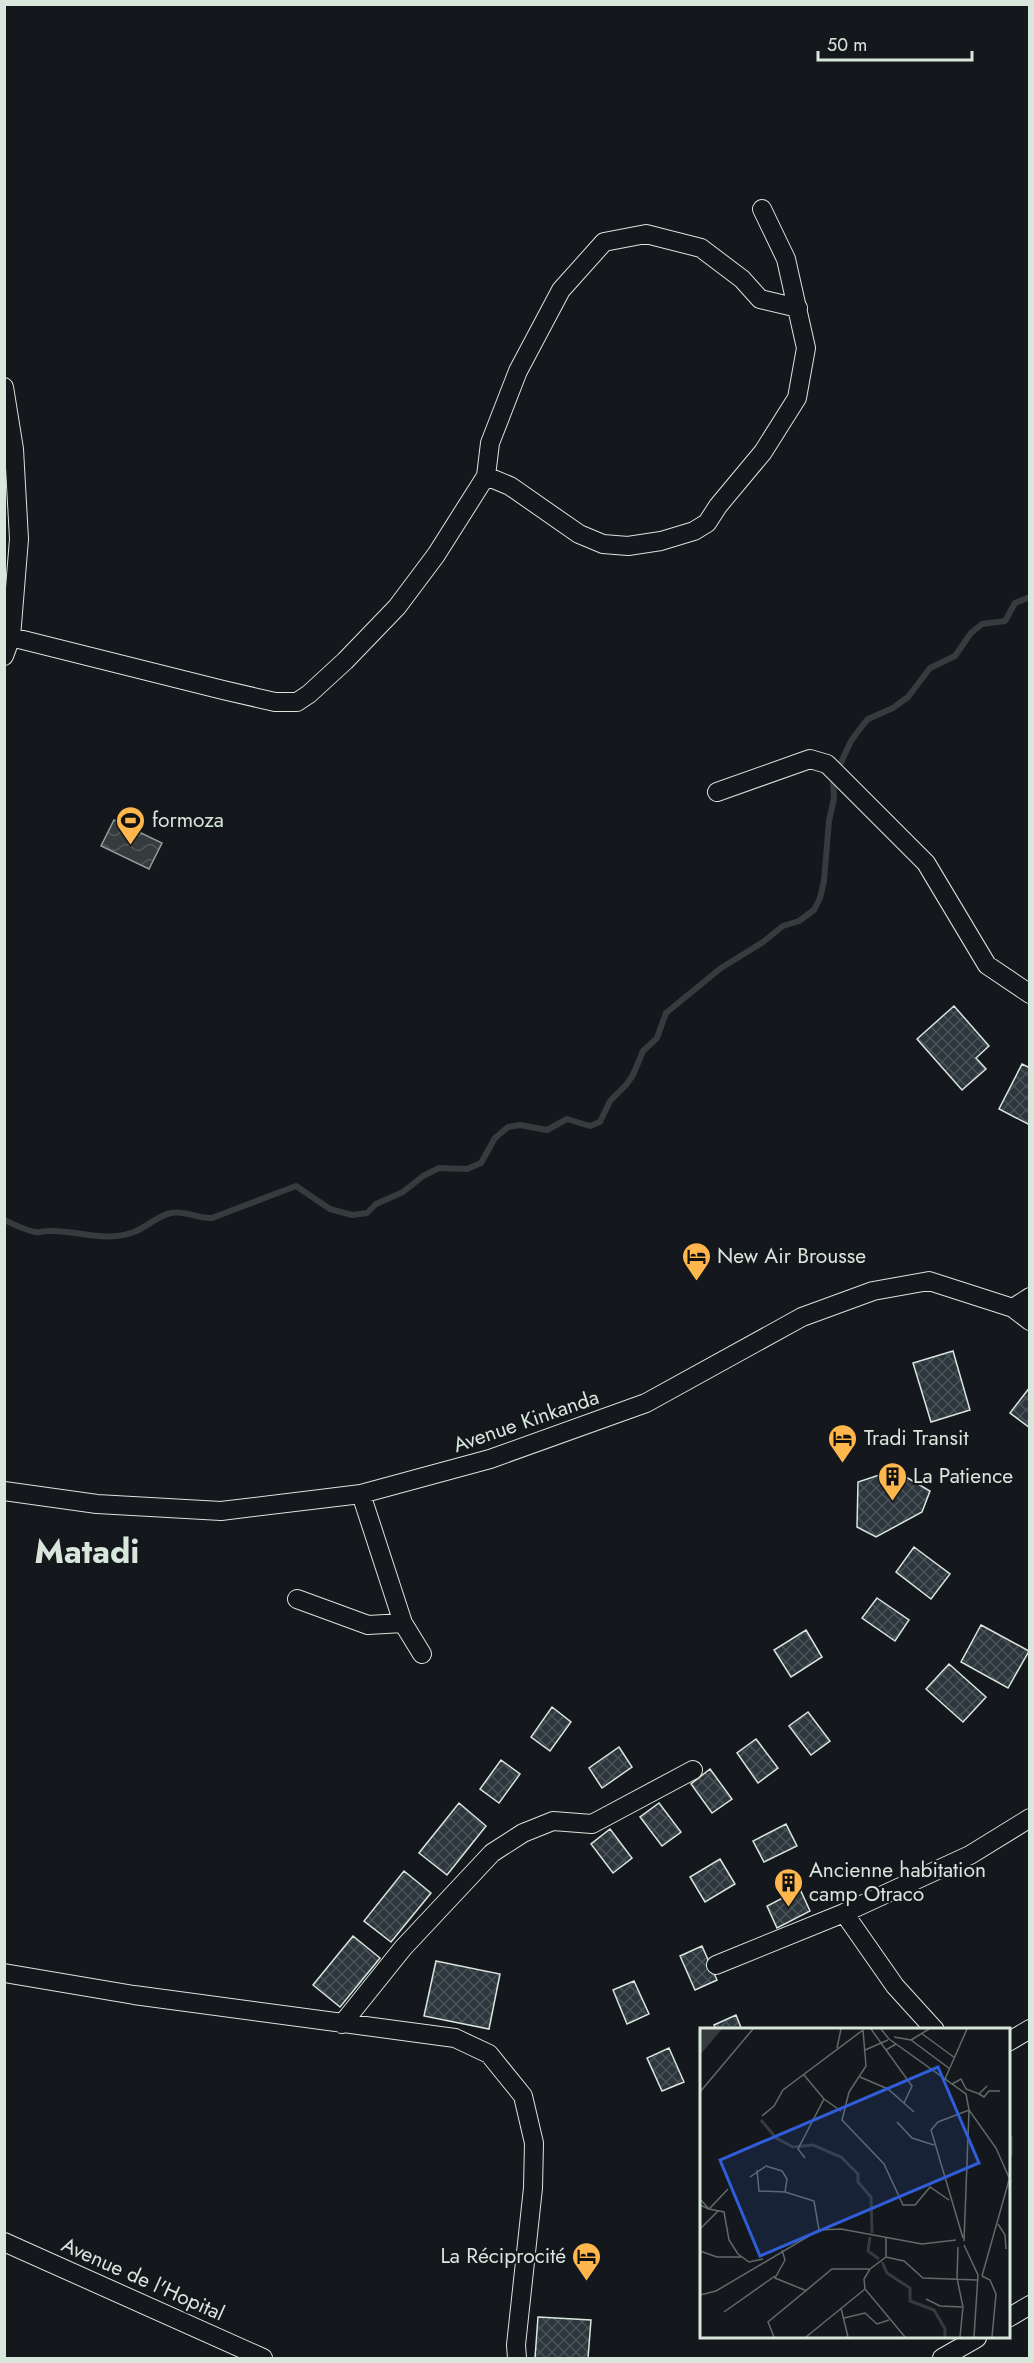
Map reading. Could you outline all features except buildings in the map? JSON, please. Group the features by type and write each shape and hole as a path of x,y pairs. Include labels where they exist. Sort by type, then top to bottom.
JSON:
{"street":[{"path":"486,476 510,486 579,534 603,544 628,546 662,541 694,531 707,523 718,506 763,452 797,398 806,348 786,259 762,209"},
{"path":"10,637 275,702 297,702 345,661 397,607 436,555 486,476 490,443 518,371 561,290 604,243 646,234 701,248 742,279 760,299 798,308"},
{"path":"4,387 14,449 19,539 10,637 4,656"},
{"path":"717,792 810,759 827,764 926,864 987,965 1029,994"},
{"name":"Avenue Kinkanda","path":"4,1491 97,1504 221,1511 361,1494 490,1459 646,1403 802,1317 873,1291 929,1281 1013,1308 1029,1321"},
{"path":"1013,1308 1029,1297"},
{"path":"361,1494 403,1623 422,1654"},
{"path":"297,1599 368,1625 403,1623"},
{"path":"342,2024 403,1948 492,1852 523,1833 553,1821 591,1824 693,1770"},
{"path":"716,1965 844,1912 970,1855 1029,1818"},
{"path":"844,1912 896,1986 933,2028"},
{"path":"4,1973 134,1995 455,2038 489,2054 523,2096 534,2143 532,2188 516,2345 517,2358"},
{"path":"1010,2041 1029,2029"},
{"name":"Avenue de l'Hopital","path":"4,2242 263,2358"},
{"path":"1010,2317 1029,2305"},
{"path":"942,2358 974,2339"}],"water":[{"name":"formoza","path":"114,820 162,843 149,869 101,846"}],"waterway":[{"path":"4,1220 37,1232 123,1235 134,1232 171,1213 212,1218 296,1186 330,1209 352,1215 367,1213 376,1204 403,1192 423,1176 439,1168 467,1169 481,1163 495,1138 508,1127 520,1125 547,1130 567,1119 590,1126 600,1122 610,1101 633,1075 643,1051 657,1038 666,1013 721,968 763,942 783,926 799,921 814,910 824,881 829,821 834,798 833,780 851,741 862,726 868,719 893,708 908,697 930,668 955,656 971,633 982,624 1005,621 1015,603 1030,597"}],"place":[{"name":"formoza","path":"131,846"},
{"name":"New Air Brousse","path":"696,1282"},
{"name":"Tradi Transit","path":"843,1464"},
{"name":"La Patience","path":"892,1502"},
{"name":"Ancienne habitation camp Otraco","path":"788,1908"},
{"name":"La Réciprocité","path":"587,2282"}],"district":[{"name":"Matadi","path":"87,1551"}]}
